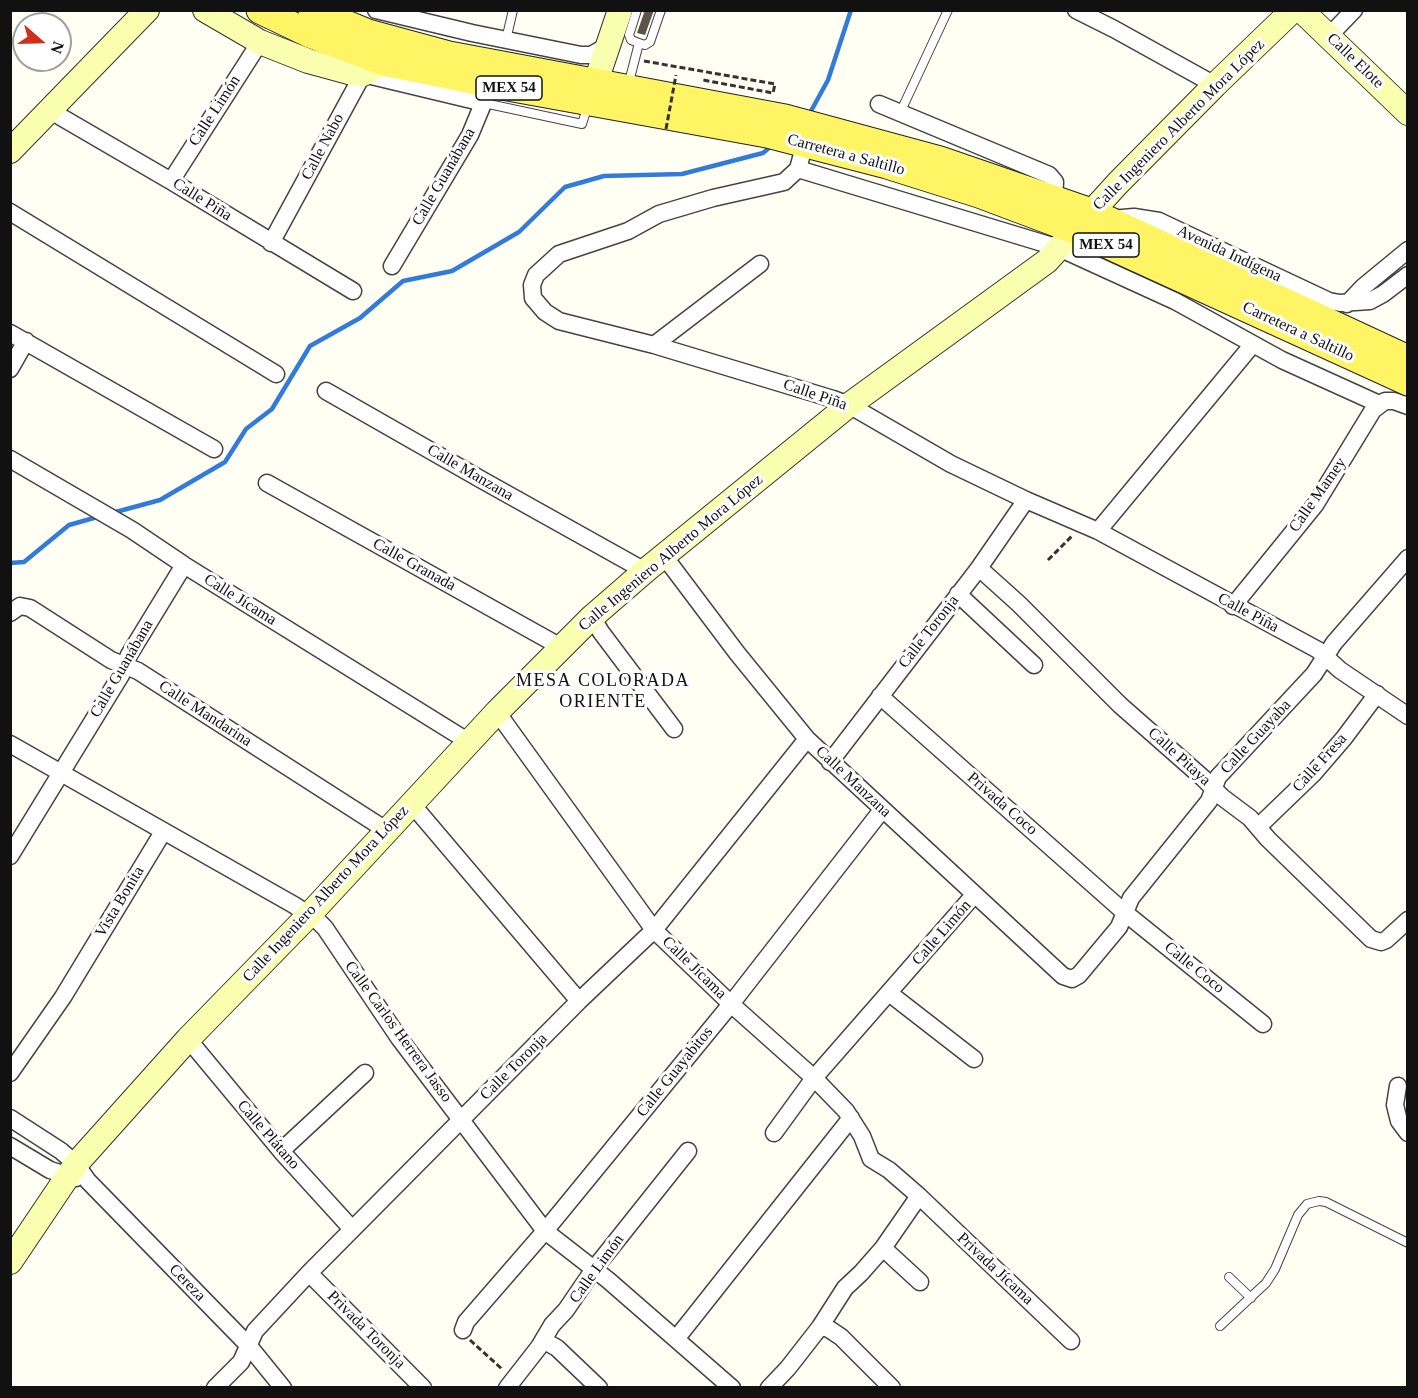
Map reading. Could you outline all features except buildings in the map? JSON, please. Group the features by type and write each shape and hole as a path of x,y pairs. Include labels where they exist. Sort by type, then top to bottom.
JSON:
{"main road":[{"name":"Carretera a Saltillo","path":"260,10 374,68 487,94 593,91 628,87 886,165 1083,227 1407,359"},
{"name":"Carretera a Saltillo","path":"312,10 368,33 448,55 794,138 940,160 1054,198 1083,227 1407,382"}],"street":[{"path":"10,151 147,10"},
{"path":"206,10 260,42 308,61 352,73 374,68"},
{"path":"593,91 620,10"},
{"path":"1076,10 1215,85"},
{"name":"Calle Ingeniero Alberto Mora López","path":"10,1262 77,1174 188,1039 309,915 411,803 561,647 654,563 849,405 1033,273 1083,227 1215,85 1293,10"},
{"name":"Calle Elote","path":"1301,10 1407,113"},
{"path":"1329,36 1354,10"},
{"path":"376,11 404,19 581,55 591,55 607,46"},
{"name":"Calle Limón","path":"171,181 260,42"},
{"name":"Calle Nabo","path":"271,243 374,68"},
{"name":"Calle Guanábana","path":"392,266 470,135 487,94"},
{"path":"879,105 1049,175 1056,182 1054,198"},
{"name":"Calle Piña","path":"49,110 353,291"},
{"name":"Calle Piña","path":"794,138 784,182 713,198 659,214 628,231 568,249 551,260 536,275 532,285 533,298 551,317 559,321 654,345 849,405 951,464 1090,528 1326,656 1340,670 1407,716"},
{"path":"10,212 276,374"},
{"name":"Avenida Indígena","path":"1083,227 1134,217 1159,221 1329,301 1347,304 1370,301 1383,294 1407,274"},
{"path":"1083,227 1175,301 1282,360 1378,404 1394,401 1407,406"},
{"path":"1347,304 1363,287 1407,250"},
{"path":"654,345 760,264"},
{"path":"10,333 214,449"},
{"path":"10,369 26,341"},
{"path":"1090,528 1253,344"},
{"name":"Calle Manzana","path":"326,391 654,563 737,653 807,739 830,762 1063,976 1072,979"},
{"name":"Calle Mamey","path":"1233,606 1316,505 1372,410 1378,404"},
{"name":"Calle Jícama","path":"10,459 132,530 184,565 469,742"},
{"name":"Calle Granada","path":"267,483 561,647"},
{"name":"Calle Toronja","path":"830,762 979,568 1026,500"},
{"name":"Calle Guayaba","path":"1072,979 1079,975 1119,927 1131,898 1209,801 1218,777 1314,674 1334,643 1407,558"},
{"name":"Calle Guanábana","path":"10,856 121,675 129,655 184,565"},
{"name":"Calle Pitaya","path":"979,568 1019,603 1120,705 1250,818 1358,929 1371,939 1381,942 1392,936 1407,920"},
{"path":"958,594 1034,665"},
{"name":"Calle Mandarina","path":"15,610 30,608 111,660 138,671 386,830"},
{"path":"592,617 674,729"},
{"name":"Calle Fresa","path":"1257,827 1313,774 1377,694"},
{"name":"Privada Coco","path":"879,696 1124,912"},
{"name":"Calle Jícama","path":"497,712 654,930 730,1004 814,1078 851,1119 862,1136 872,1159 889,1170 919,1196"},
{"name":"Calle Toronja","path":"215,1388 241,1362 255,1331 309,1273 579,1001 654,930 807,739"},
{"name":"Calle Carlos Herrera Jasso","path":"10,744 309,915 325,928 399,1038 545,1231 594,1269 676,1339 712,1382 732,1388"},
{"path":"411,803 579,1001"},
{"name":"Calle Guayabitos","path":"463,1330 466,1322 545,1231 730,1004 882,810"},
{"name":"Vista Bonita","path":"10,1073 78,972 163,832"},
{"name":"Calle Limón","path":"774,1132 814,1078 974,895"},
{"name":"Calle Coco","path":"1124,912 1263,1024"},
{"path":"889,993 974,1059"},
{"name":"Calle Plátano","path":"188,1039 281,1151 352,1229"},
{"path":"281,1151 365,1073"},
{"path":"1398,1086 1395,1105 1399,1121 1407,1133"},
{"path":"10,1118 61,1151 77,1174"},
{"path":"676,1339 851,1119"},
{"path":"10,1146 50,1170 77,1174"},
{"name":"Calle Limón","path":"510,1384 594,1269 688,1151"},
{"name":"Cereza","path":"77,1174 249,1346 283,1388"},
{"path":"769,1388 820,1327 845,1288 882,1248 919,1196"},
{"name":"Privada Jícama","path":"919,1196 1071,1341"},
{"path":"882,1248 920,1282"},
{"name":"Privada Toronja","path":"309,1273 423,1388"},
{"path":"820,1327 829,1329 841,1337 892,1388"},
{"path":"543,1340 557,1348 599,1388"}],"lane":[{"path":"506,40 513,10"},
{"path":"637,10 629,35 631,40 645,45 650,42 661,10"},
{"path":"900,113 948,10"},
{"path":"628,87 639,43"},
{"path":"1220,1326 1262,1288 1271,1276 1301,1209 1314,1201 1336,1206 1407,1243"},
{"path":"1229,1277 1251,1298"}],"path":[{"path":"635,59 775,84 773,93 697,79"},
{"path":"666,129 676,75 687,77"},
{"path":"1048,560 1090,528"},
{"path":"463,1330 510,1384"}],"waterway":[{"path":"807,115 828,80 851,10"},
{"path":"112,513 160,500 225,462 246,429 272,409 310,346 360,318 403,281 452,271 519,232 565,187 604,176 682,174 763,153 771,146"},
{"path":"10,563 24,562 69,525 101,516"}],"district":[{"name":"MESA COLORADA ORIENTE","path":"603,691"}]}
